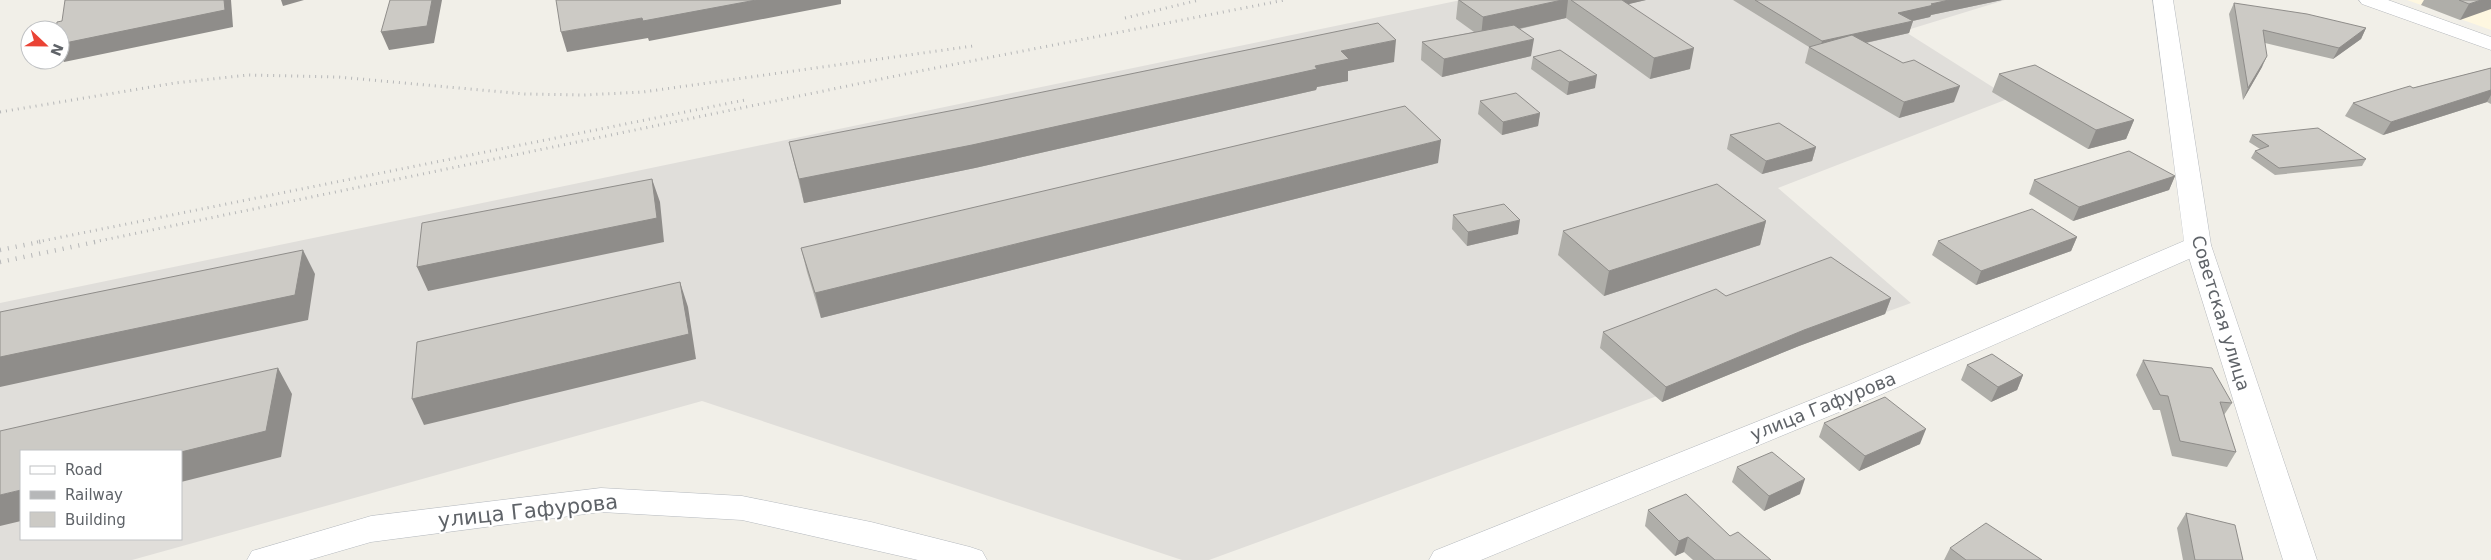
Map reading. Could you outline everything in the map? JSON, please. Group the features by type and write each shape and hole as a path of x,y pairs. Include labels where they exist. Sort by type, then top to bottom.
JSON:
{"main road":[{"name":"Советская улица","path":"2163,0 2198,245 2300,560"},
{"path":"2369,0 2487,39"},
{"name":"улица Гафурова","path":"1446,560 1862,391 2198,245"},
{"name":"улица Гафурова","path":"264,560 371,529 601,500 742,508 871,535 930,556 970,560"}],"shaded area":[{"path":"1461,0 2005,0 1904,31 2010,98 1778,188 1911,303 1209,560 1182,560 702,401 132,560 0,560 0,303"},
{"path":"2407,0 2491,0 2491,30"}],"building":[{"path":"65,0 224,0 225,10 70,42 70,20 62,20"},
{"path":"390,0 432,0 427,26 381,32"},
{"path":"556,0 756,0 643,21 642,18 561,32"},
{"path":"1459,0 1562,0 1483,17"},
{"path":"1571,0 1622,0 1694,48 1654,58"},
{"path":"1755,0 1949,0 1898,13 1913,21 1822,41"},
{"path":"2459,0 2481,0 2469,4"},
{"path":"2234,3 2307,14 2366,28 2339,48 2263,30 2267,56 2248,88"},
{"path":"1378,23 1396,40 1341,51 1349,59 1315,66 1317,69 972,145 799,179 789,142 970,107"},
{"path":"1514,25 1534,39 1444,59 1422,42"},
{"path":"1852,35 1903,63 1914,60 1960,86 1904,102 1809,47"},
{"path":"1560,50 1597,75 1569,82 1533,57"},
{"path":"2035,65 2134,120 2096,130 1999,74"},
{"path":"2491,68 2491,90 2391,122 2353,103 2410,86 2413,88"},
{"path":"1516,93 1540,113 1503,122 1480,101"},
{"path":"1405,106 1441,140 815,293 801,248"},
{"path":"1779,123 1816,147 1766,161 1730,135"},
{"path":"2318,128 2366,159 2279,168 2255,151 2269,146 2252,135"},
{"path":"2129,151 2175,176 2079,207 2034,180"},
{"path":"652,179 657,218 417,267 422,223"},
{"path":"1717,184 1766,221 1609,271 1563,231"},
{"path":"1504,204 1520,220 1468,232 1453,215"},
{"path":"2032,209 2077,237 1981,271 1938,241"},
{"path":"303,250 295,295 0,357 0,312"},
{"path":"1831,257 1891,298 1804,330 1666,387 1603,332 1716,289 1726,296"},
{"path":"680,282 689,334 412,399 417,342"},
{"path":"1992,354 2023,375 1998,387 1967,365"},
{"path":"2143,360 2212,368 2232,403 2220,402 2236,452 2180,441 2168,396 2160,395"},
{"path":"278,368 266,431 182,452 182,450 20,450 20,490 0,495 0,431"},
{"path":"1885,397 1926,429 1865,456 1824,423"},
{"path":"1772,452 1805,479 1769,496 1737,467"},
{"path":"1686,494 1730,536 1738,532 1771,560 1715,560 1688,537 1679,541 1648,510"},
{"path":"2186,513 2235,525 2243,560 2195,560"},
{"path":"1986,523 2042,560 1966,560 1950,548"}],"railway":[{"path":"1125,18 1199,0"},
{"path":"94,242 920,71 1285,0"},
{"path":"0,112 175,83 248,75 338,77 525,94 584,95 643,92 973,46"},
{"path":"37,242 745,100"},
{"path":"0,250 44,241"},
{"path":"0,262 100,241"}]}
